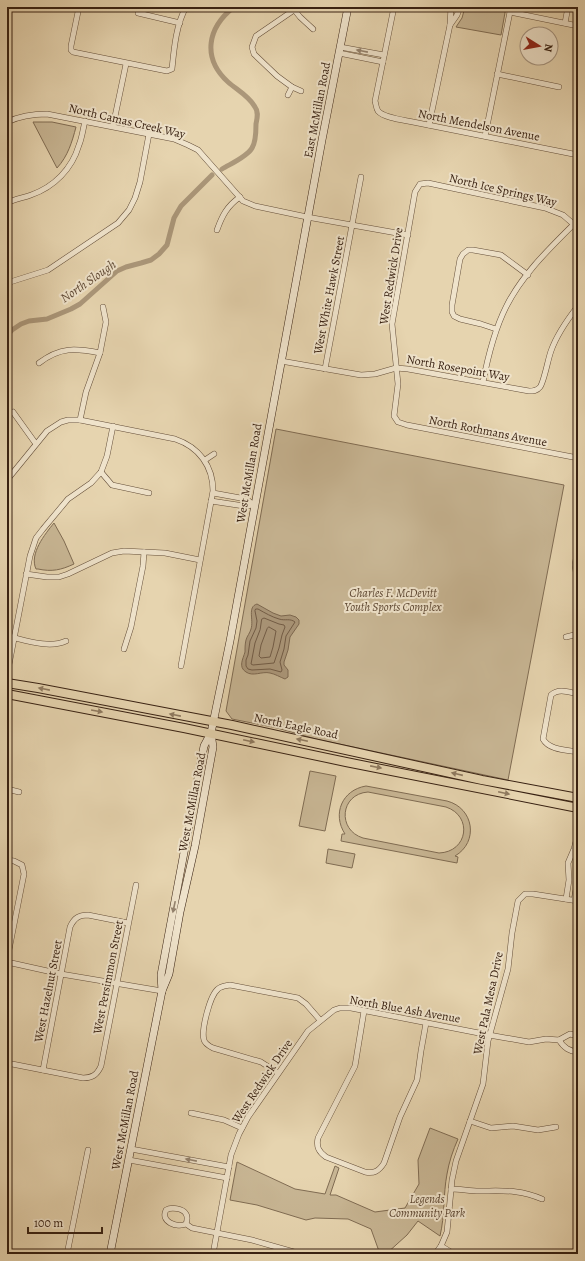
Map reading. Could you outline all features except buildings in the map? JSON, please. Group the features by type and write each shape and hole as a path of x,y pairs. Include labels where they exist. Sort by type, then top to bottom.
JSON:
{"highway":[{"name":"North Eagle Road","path":"7,683 213,722 482,780 578,798"},
{"name":"North Eagle Road","path":"7,694 578,808"},
{"path":"522,797 528,794 578,804"}],"main road":[{"name":"East McMillan Road","path":"307,217 348,7"},
{"name":"West McMillan Road","path":"162,991 169,974 195,846 213,747 211,734 213,722 230,641 307,217"},
{"name":"West McMillan Road","path":"110,1254 162,991 162,972 204,746 211,734"},
{"path":"162,972 167,960 173,935 177,932"}],"street":[{"path":"79,7 71,50 75,53 164,71 171,70 175,44 186,7"},
{"path":"339,50 383,62 394,7"},
{"path":"429,125 450,25 451,7"},
{"path":"450,25 457,15 460,7"},
{"path":"565,23 568,7"},
{"path":"301,91 292,87 277,76 254,54 252,47 256,36 293,9 313,29"},
{"path":"485,136 510,10 578,26"},
{"path":"138,13 180,23"},
{"path":"339,50 384,55"},
{"name":"North Mendelson Avenue","path":"383,62 375,101 381,114 578,155"},
{"path":"113,126 126,64"},
{"path":"497,74 559,87"},
{"path":"288,95 292,87"},
{"name":"North Camas Creek Way","path":"7,122 18,117 34,114 47,114 174,139 198,150 243,201 255,206 408,235"},
{"path":"7,203 44,189 56,181 75,158 85,121"},
{"path":"7,283 48,270 118,223 129,210 135,198 140,182 149,134"},
{"name":"West White Hawk Street","path":"325,369 361,177"},
{"name":"North Ice Springs Way","path":"420,184 431,184 544,208 563,215 576,226"},
{"name":"West Redwick Drive","path":"395,419 394,413 398,387 392,322 416,190 420,184"},
{"path":"217,230 223,214 233,202 240,197"},
{"path":"483,382 488,355 496,329 506,307 528,275 576,226 578,220"},
{"path":"496,329 454,316 452,305 460,259 465,252 473,250 501,255 528,275"},
{"name":"North Rosepoint Way","path":"280,361 361,375 368,375 396,368 408,368 529,391 537,390 542,383 548,359 560,332 578,306"},
{"path":"80,420 86,392 100,353 106,322 103,307"},
{"path":"39,363 47,357 70,349 100,353"},
{"path":"13,412 36,444"},
{"name":"North Rothmans Avenue","path":"395,419 401,424 578,458"},
{"path":"7,480 47,432 56,425 68,420 80,420 113,426 181,441 196,449 205,460 212,480 212,493 181,666"},
{"path":"7,675 33,544 42,529 68,499 91,483 101,472 107,456 113,426"},
{"path":"205,460 214,454"},
{"path":"101,472 112,485 149,493"},
{"path":"212,493 246,499 254,505"},
{"path":"211,501 244,506 254,505"},
{"path":"578,547 575,565 576,572 578,573"},
{"path":"26,574 58,577 68,574 112,553 124,551 165,553 200,560"},
{"path":"124,649 132,627 143,566 144,552"},
{"path":"566,636 578,634"},
{"path":"7,636 49,644 66,641"},
{"path":"578,694 556,691 551,695 543,739 546,744 551,747 578,752"},
{"path":"7,790 19,792"},
{"path":"578,834 574,850 568,863 569,880 566,899 576,901 578,879"},
{"path":"7,860 14,861 22,865 23,877 7,961 61,974 162,991"},
{"name":"West Persimmon Street","path":"42,1070 83,1078 94,1076 98,1072 101,1066 136,886"},
{"name":"West Pala Mesa Drive","path":"435,1254 441,1246 449,1225 451,1189 456,1161 483,1084 486,1047 508,970 512,933 518,901 525,894 566,899"},
{"name":"West Hazelnut Street","path":"42,1070 70,927 73,921 82,915 88,915 128,923"},
{"path":"278,1073 261,1062 213,1048 204,1042 202,1032 212,996 216,989 222,986 230,985 298,998 306,1004 320,1020"},
{"name":"North Blue Ash Avenue","path":"320,1020 329,1013 340,1008 351,1008 529,1042 546,1039 559,1040 570,1034 578,1036"},
{"path":"364,1011 355,1066 318,1138 317,1144 318,1149 326,1157 365,1172 377,1172 384,1163 417,1080 426,1023"},
{"name":"West Redwick Drive","path":"213,1254 229,1167 235,1144 242,1128 308,1031 320,1020"},
{"path":"559,1040 565,1048 578,1052"},
{"path":"7,1063 42,1070"},
{"path":"191,1113 224,1120 242,1128"},
{"path":"470,1121 491,1128 514,1126 538,1130 556,1127"},
{"path":"131,1149 229,1167"},
{"path":"67,1254 88,1150"},
{"path":"129,1160 227,1178"},
{"path":"451,1189 516,1191 542,1199"},
{"path":"172,1208 184,1212 187,1218 186,1224 183,1226 178,1226 165,1220 164,1216 166,1210 172,1208"},
{"path":"186,1224 192,1228 252,1240 300,1254"},
{"path":"441,1246 454,1254"}],"green space":[{"path":"465,7 506,7 501,35 456,27 462,18"},
{"path":"33,122 52,122 76,127 67,154 57,168"},
{"name":"Charles F. McDevitt Youth Sports Complex","path":"276,429 564,485 508,780 316,739 277,728 232,719 226,711"},
{"path":"54,523 74,564 56,570 36,569 34,563 36,551 39,544"},
{"path":"310,771 336,776 325,831 299,826"},
{"path":"366,786 447,801 456,805 468,818 470,826 468,842 463,850 455,856 458,857 457,863 341,841 342,834 345,834 339,819 342,804 351,792","holes":["368,792 446,807 455,812 460,818 464,833 456,847 449,851 439,853 363,838 355,834 349,828 345,813 347,805 352,799 359,794"]},
{"path":"328,849 355,854 352,868 326,863"},
{"name":"Legends Community Park","path":"430,1128 458,1139 451,1156 447,1174 440,1236 418,1221 407,1235 386,1254 380,1254 371,1229 348,1219 315,1218 306,1220 257,1205 230,1200 237,1162 295,1189 325,1194 335,1166 339,1168 330,1195 336,1195 375,1212 405,1208 419,1184 418,1160"}],"water":[{"path":"257,604 273,613 281,616 290,615 299,620 299,624 290,637 284,662 284,665 288,670 288,677 285,679 270,673 249,673 242,668 245,644 252,625 251,611"}],"waterway":[{"name":"North Slough","path":"222,169 250,151 256,134 256,109 250,100 228,82 220,73 214,63 211,53 213,34 218,24 234,7"},
{"name":"North Slough","path":"7,336 12,330 21,324 29,321 47,319 71,309 80,304 117,271 151,260 159,254 167,245 174,218 181,206 212,175"}]}
